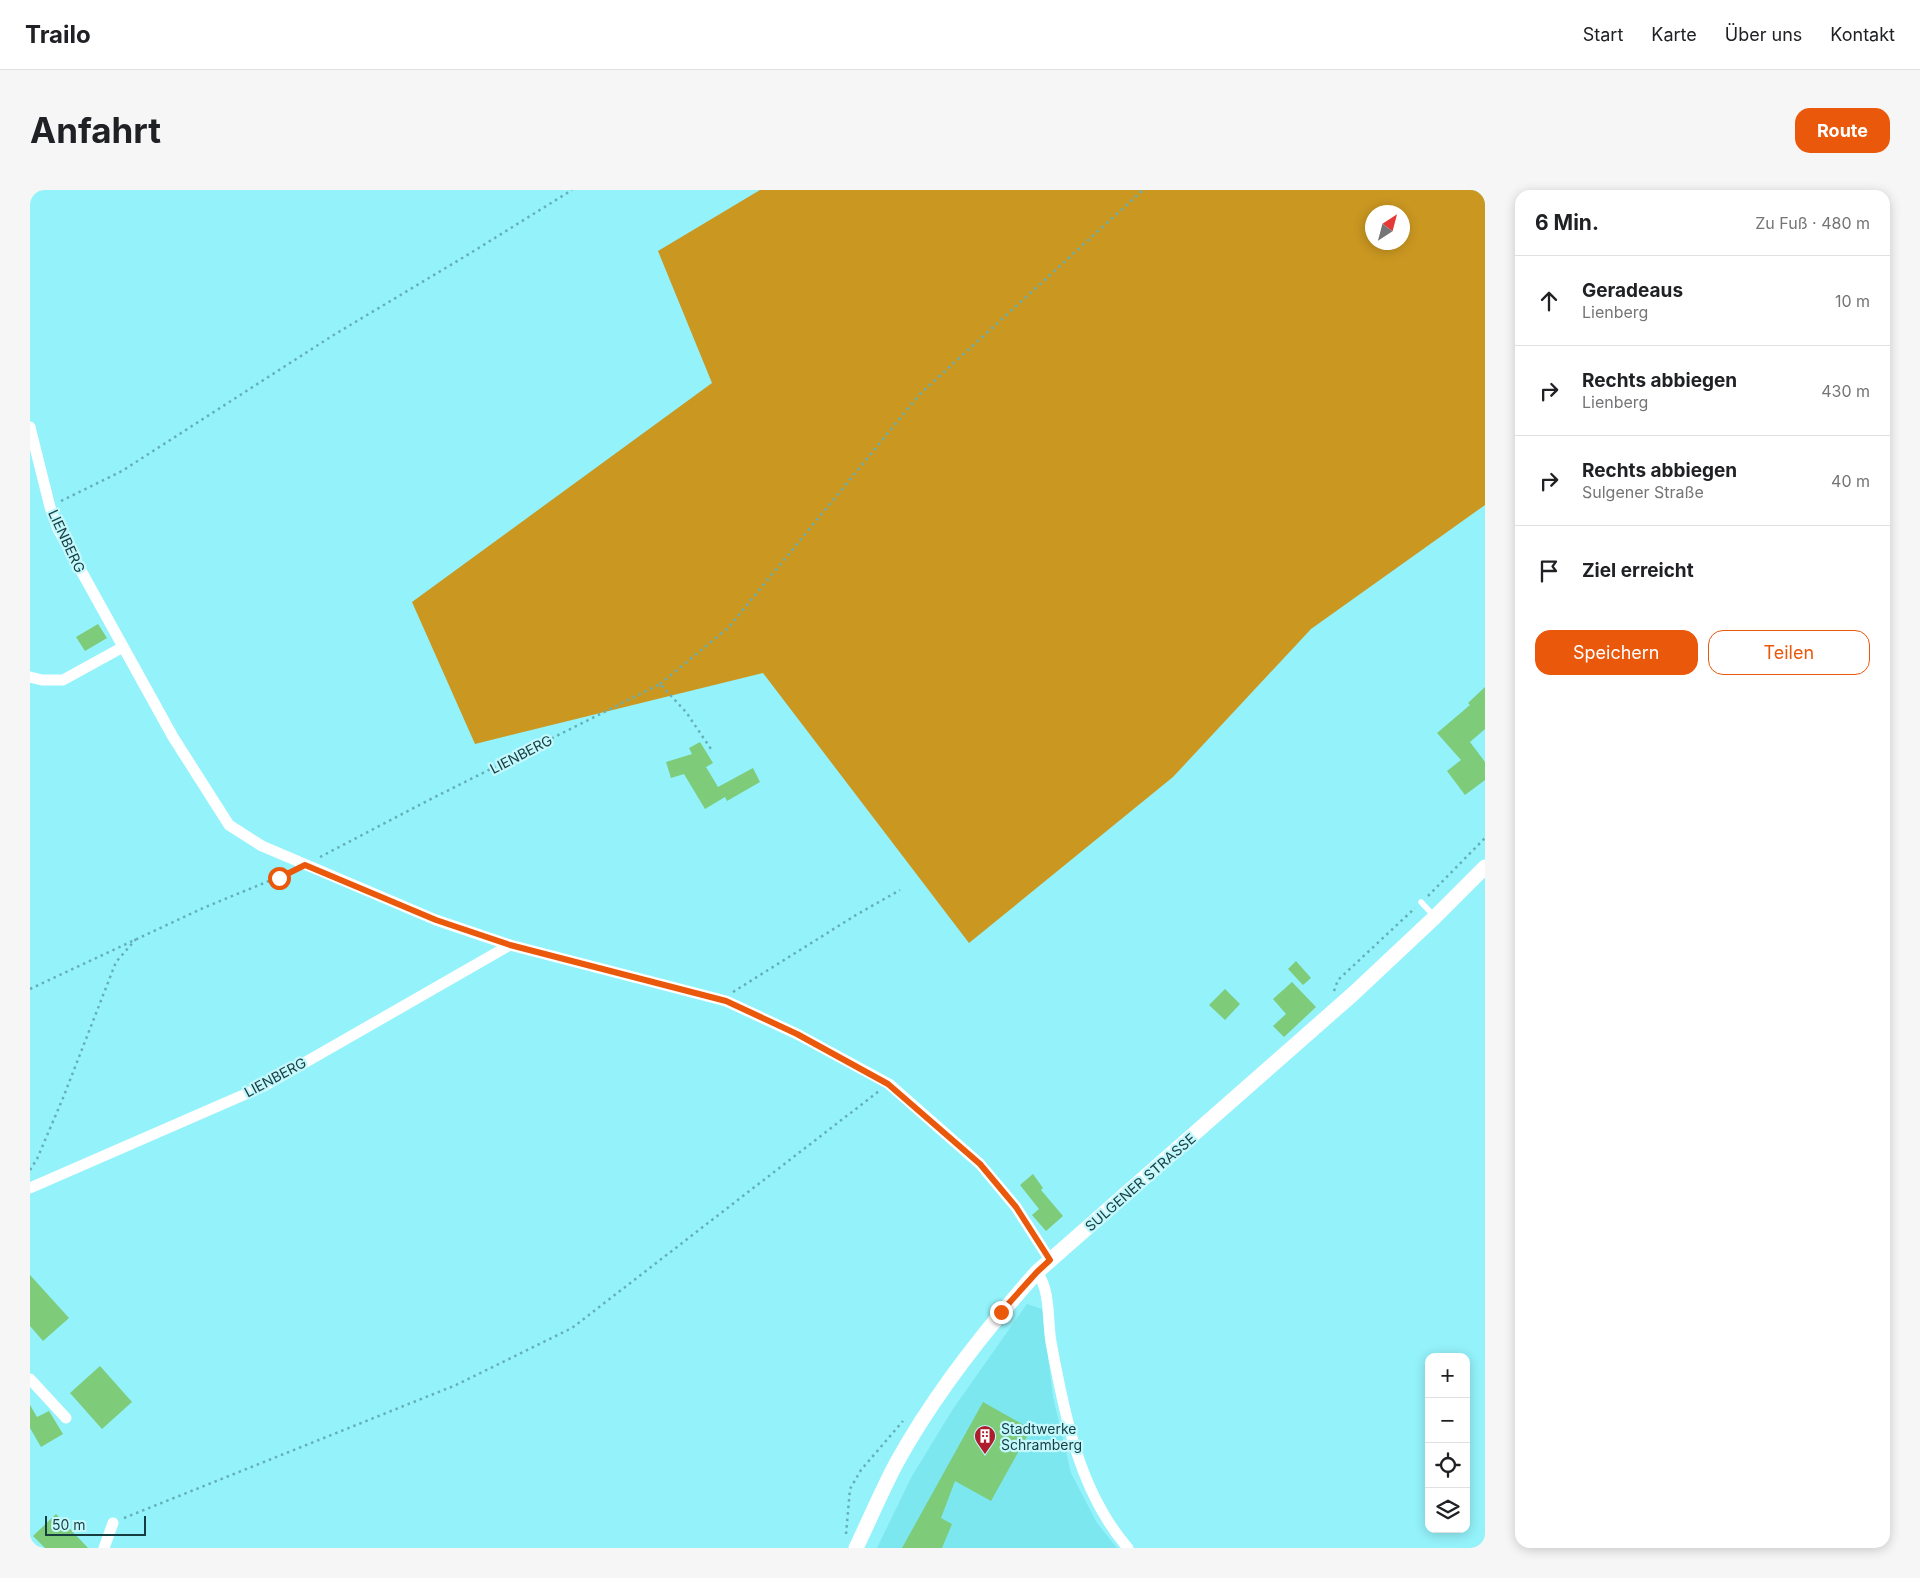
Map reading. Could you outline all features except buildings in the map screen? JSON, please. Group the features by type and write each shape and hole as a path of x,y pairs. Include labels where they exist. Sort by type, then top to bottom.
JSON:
{"street":[{"name":"LIENBERG","path":"30,427 50,507 58,529 173,737 229,825 262,846 436,920 510,945 726,1001 797,1034 888,1084 980,1164 1016,1207 1050,1260"},
{"path":"30,677 42,680 63,680 123,647"},
{"name":"SULGENER STRASSE","path":"856,1548 897,1462 936,1398 1001,1312 1037,1272 1346,1001 1485,867"},
{"name":"LIENBERG","path":"30,1188 264,1086 510,945"},
{"path":"1037,1272 1043,1280 1051,1339 1064,1409 1073,1442 1096,1500 1128,1548"},
{"path":"30,1379 66,1418"},
{"path":"104,1548 113,1523"}],"lane":[{"path":"1421,902 1435,917"}],"path":[{"path":"50,507 122,471 332,336 572,190"},
{"name":"LIENBERG","path":"30,989 203,908 279,878 660,684 729,627 920,394 1143,190"},
{"path":"660,684 686,712 713,752"},
{"path":"726,1001 735,990 900,890"},
{"path":"30,1170 37,1159 63,1098 116,962 138,938"},
{"path":"113,1523 456,1385 572,1328 888,1084"}],"shaded area":[{"path":"760,190 1485,190 1485,505 1311,629 1173,777 969,943 763,673 475,744 412,602 712,383 658,251"},
{"path":"1027,1304 1042,1309 1053,1397 1071,1473 1097,1523 1117,1548 877,1548 912,1476 953,1409"}],"place":[{"name":"Stadtwerke Schramberg","path":"985,1455"}],"route":[{"path":"279,878 305,865 436,920 510,945 726,1001 797,1034 888,1084 980,1164 1016,1207 1050,1260 1001,1312"}]}
